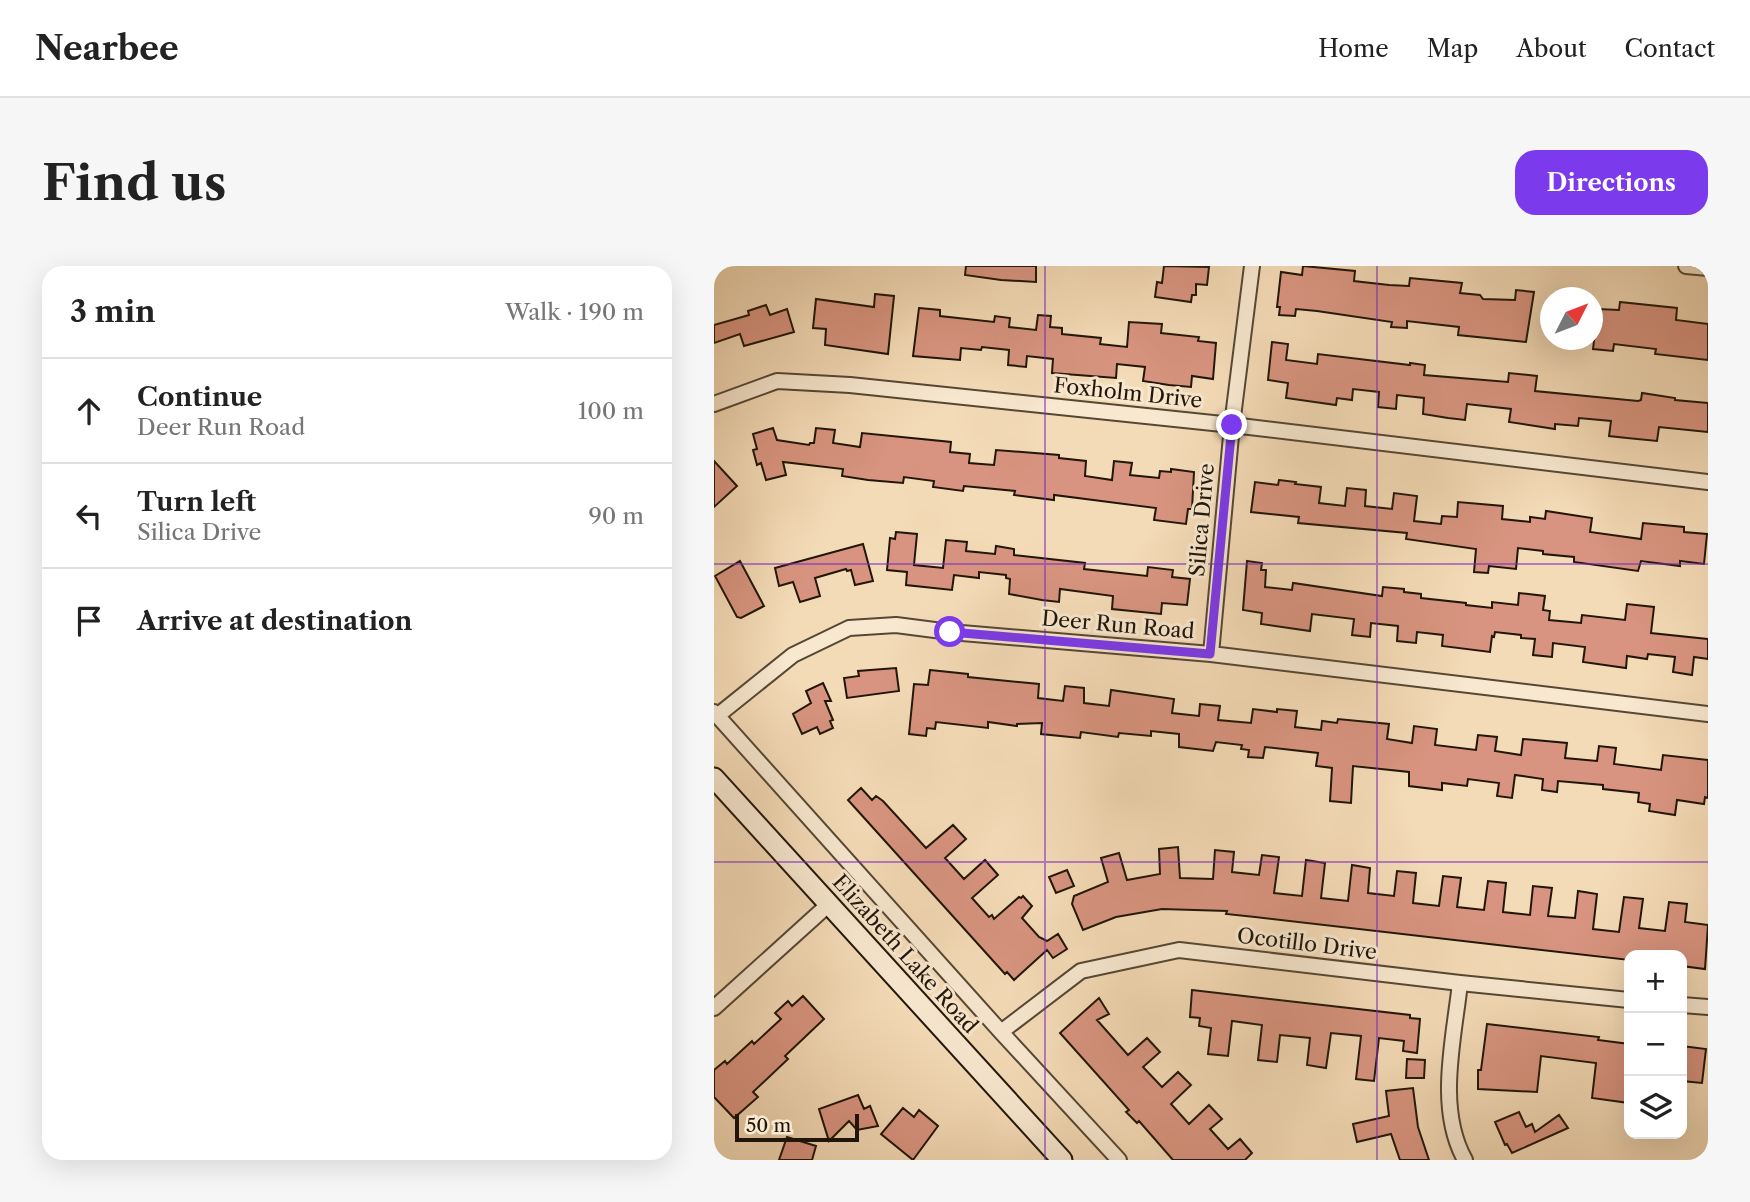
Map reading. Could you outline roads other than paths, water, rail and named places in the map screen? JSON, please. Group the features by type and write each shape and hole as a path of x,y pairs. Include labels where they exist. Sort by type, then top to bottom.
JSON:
{"main road":[{"name":"Elizabeth Lake Road","path":"714,778 1062,1160"}],"street":[{"name":"Silica Drive","path":"1210,654 1232,425 1252,266"},
{"path":"1686,266 1708,268"},
{"name":"Foxholm Drive","path":"714,404 777,380 850,385 1232,425 1708,482"},
{"name":"Deer Run Road","path":"715,714 793,654 849,628 896,625 1210,654 1708,714"},
{"path":"715,714 1119,1160"},
{"path":"714,1009 829,904"},
{"name":"Ocotillo Drive","path":"1001,1032 1081,971 1179,950 1624,999"},
{"path":"1460,983 1448,1090 1456,1144 1465,1160"},
{"path":"1687,1005 1708,1007"}]}
